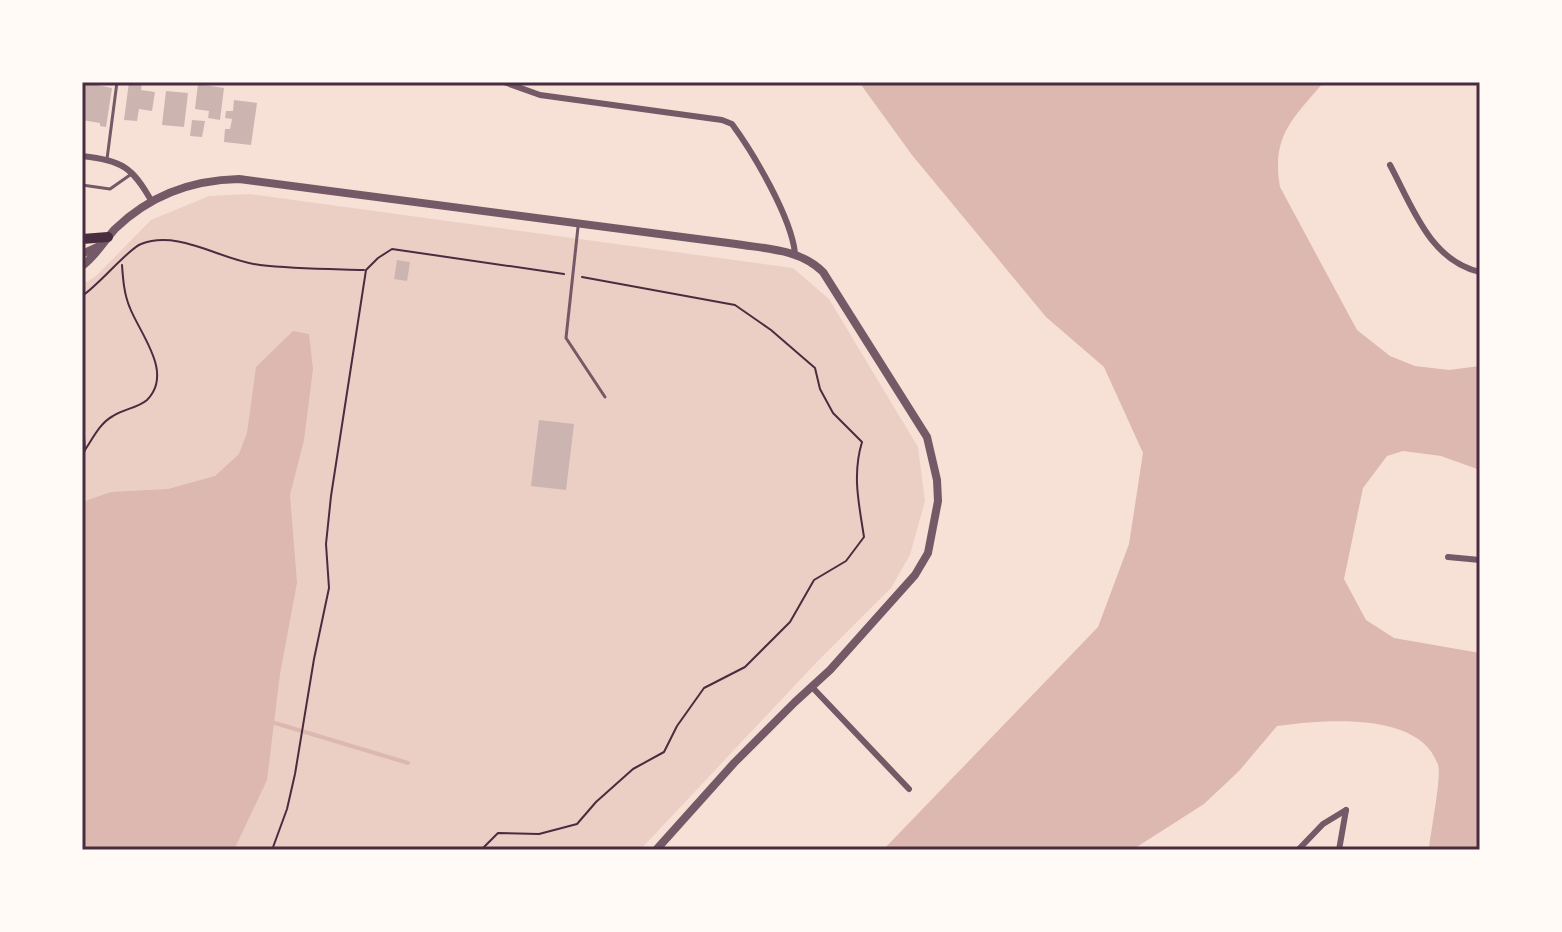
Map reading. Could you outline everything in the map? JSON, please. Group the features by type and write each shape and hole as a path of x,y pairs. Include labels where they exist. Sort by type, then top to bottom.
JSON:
{"main road":[{"path":"82,239 108,237"}],"street":[{"path":"504,82 540,95 722,120 732,124 767,182 793,237 795,253"},
{"path":"82,156 126,165 152,202"},
{"path":"1390,165 1430,239 1457,264 1480,272"},
{"path":"82,266 108,237 152,202 204,182 252,179 795,253 812,260 904,396 927,437 937,480 938,501 928,553 915,575 812,687 734,763 656,850"},
{"path":"82,254 98,247"},
{"path":"1448,557 1480,560"},
{"path":"812,687 909,789"},
{"path":"1298,850 1323,824 1346,810 1339,850"}],"lane":[{"path":"107,159 117,82"},
{"path":"82,185 110,189 133,173"},
{"path":"579,223 566,338 605,397"}],"path":[{"path":"82,296 139,244 168,240 236,261 260,265 366,270"},
{"path":"272,850 287,809 329,588 326,544 331,496 366,270 392,249 573,275 735,305 771,330 815,368 820,389 833,413 862,442 856,463 856,488 864,537 846,561 814,580 790,622 745,667 704,688 677,726 664,752 633,769 577,824 539,834 498,833 481,850"},
{"path":"82,457 100,427 112,416 146,401 155,388 157,371 154,356 129,307 121,262"},
{"path":"82,412 85,450"}],"shaded area":[{"path":"859,82 1324,82 1287,129 1279,154 1280,187 1357,330 1390,356 1415,366 1449,370 1480,366 1480,470 1441,456 1403,451 1387,456 1363,488 1344,579 1366,620 1394,638 1480,653 1480,850 1429,850 1439,771 1428,747 1411,735 1391,727 1343,721 1277,726 1239,771 1204,804 1132,850 883,850 1098,627 1129,544 1143,453 1104,367 1046,317 912,155"},
{"path":"250,194 793,268 829,299 918,447 925,501 910,555 891,588 640,850 82,850 82,285 96,276 151,220 209,196"},
{"path":"293,331 309,334 313,369 304,440 290,495 297,583 280,674 267,780 234,850 82,850 82,502 111,492 168,489 215,476 239,454 247,433 256,367"}],"building":[{"path":"82,82 112,88 106,127 82,120"},
{"path":"129,82 142,82 141,90 155,92 152,111 139,109 137,121 124,120"},
{"path":"198,84 224,88 220,120 208,118 209,111 195,109"},
{"path":"166,91 188,93 184,127 162,125"},
{"path":"234,100 257,103 251,145 224,142 225,129 230,129 232,119 225,118 226,111 233,111"},
{"path":"192,120 205,121 202,137 190,136"},
{"path":"397,260 410,262 407,281 394,279"},
{"path":"539,420 574,424 566,490 531,486"}],"waterway":[{"path":"275,723 408,763"}]}
